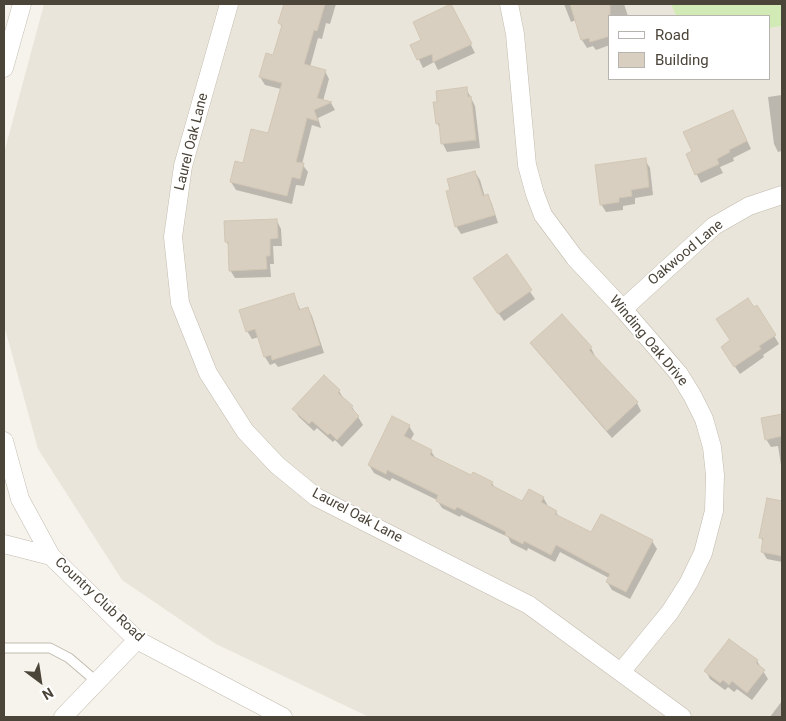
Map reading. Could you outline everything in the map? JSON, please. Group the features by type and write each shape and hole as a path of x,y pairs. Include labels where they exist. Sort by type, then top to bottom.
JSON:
{"street":[{"path":"4,68 22,4"},
{"name":"Laurel Oak Lane","path":"229,4 183,166 172,237 180,303 208,373 244,431 277,465 316,498 529,605 682,717"},
{"name":"Winding Oak Drive","path":"510,4 516,34 527,165 543,215 575,258 679,374 704,419 712,447 715,475 714,511 703,553 693,575 670,612 621,672"},
{"name":"Oakwood Lane","path":"622,309 714,226 749,206 782,195"},
{"name":"Country Club Road","path":"4,442 20,499 51,556 137,640 283,717"},
{"path":"4,544 51,556"},
{"path":"63,717 137,640"}],"lane":[{"path":"4,648 50,648 69,658 97,682"}],"shaded area":[{"path":"44,4 671,4 676,15 608,15 608,80 771,80 771,28 782,26 782,717 369,717 216,644 122,580 38,449 4,325 4,153"}],"green space":[{"path":"671,4 782,4 782,26 771,28 771,15 676,15"}],"building":[{"path":"284,4 325,4 317,31 314,30 304,64 326,70 317,98 332,102 314,110 318,121 307,118 296,162 304,163 300,179 292,177 287,196 230,182 235,161 243,163 251,129 268,133 282,83 259,77 266,53 273,55 282,25 278,23"},
{"path":"451,4 472,44 433,62 432,54 417,60 410,45 421,40 413,22"},
{"path":"570,4 610,4 608,37 590,42 589,38 581,40"},
{"path":"467,87 468,97 471,96 476,140 441,144 439,123 436,124 433,102 437,102 436,91"},
{"path":"733,110 747,141 729,150 730,152 717,159 719,164 695,175 686,154 692,151 683,132"},
{"path":"646,158 649,187 631,190 632,196 619,198 619,202 600,205 595,165"},
{"path":"475,171 483,196 488,194 495,215 455,227 446,191 450,190 447,179"},
{"path":"277,219 278,238 270,239 270,256 266,256 267,269 229,271 228,242 225,242 224,221"},
{"path":"507,254 532,290 498,314 473,278"},
{"path":"294,293 299,310 308,307 320,345 272,360 271,355 264,357 255,329 246,332 239,310"},
{"path":"748,298 754,307 757,305 776,335 759,346 761,349 734,367 721,347 730,340 716,319"},
{"path":"562,314 592,347 589,350 638,402 607,431 530,343"},
{"path":"324,375 340,390 338,393 353,406 351,408 359,416 337,440 312,421 309,424 292,409"},
{"path":"782,414 782,436 765,440 761,418"},
{"path":"392,416 410,425 404,436 432,450 430,455 471,475 473,472 493,482 491,485 522,501 529,489 544,497 541,502 557,511 555,514 591,532 601,514 653,540 626,592 606,582 610,574 556,545 551,555 524,541 523,544 505,535 506,532 457,507 455,510 436,501 438,495 387,470 386,474 368,465"},
{"path":"767,498 782,501 782,556 761,552 763,538 759,538"},
{"path":"729,639 758,660 756,663 765,670 747,693 732,681 729,685 723,680 720,683 704,671"}]}
